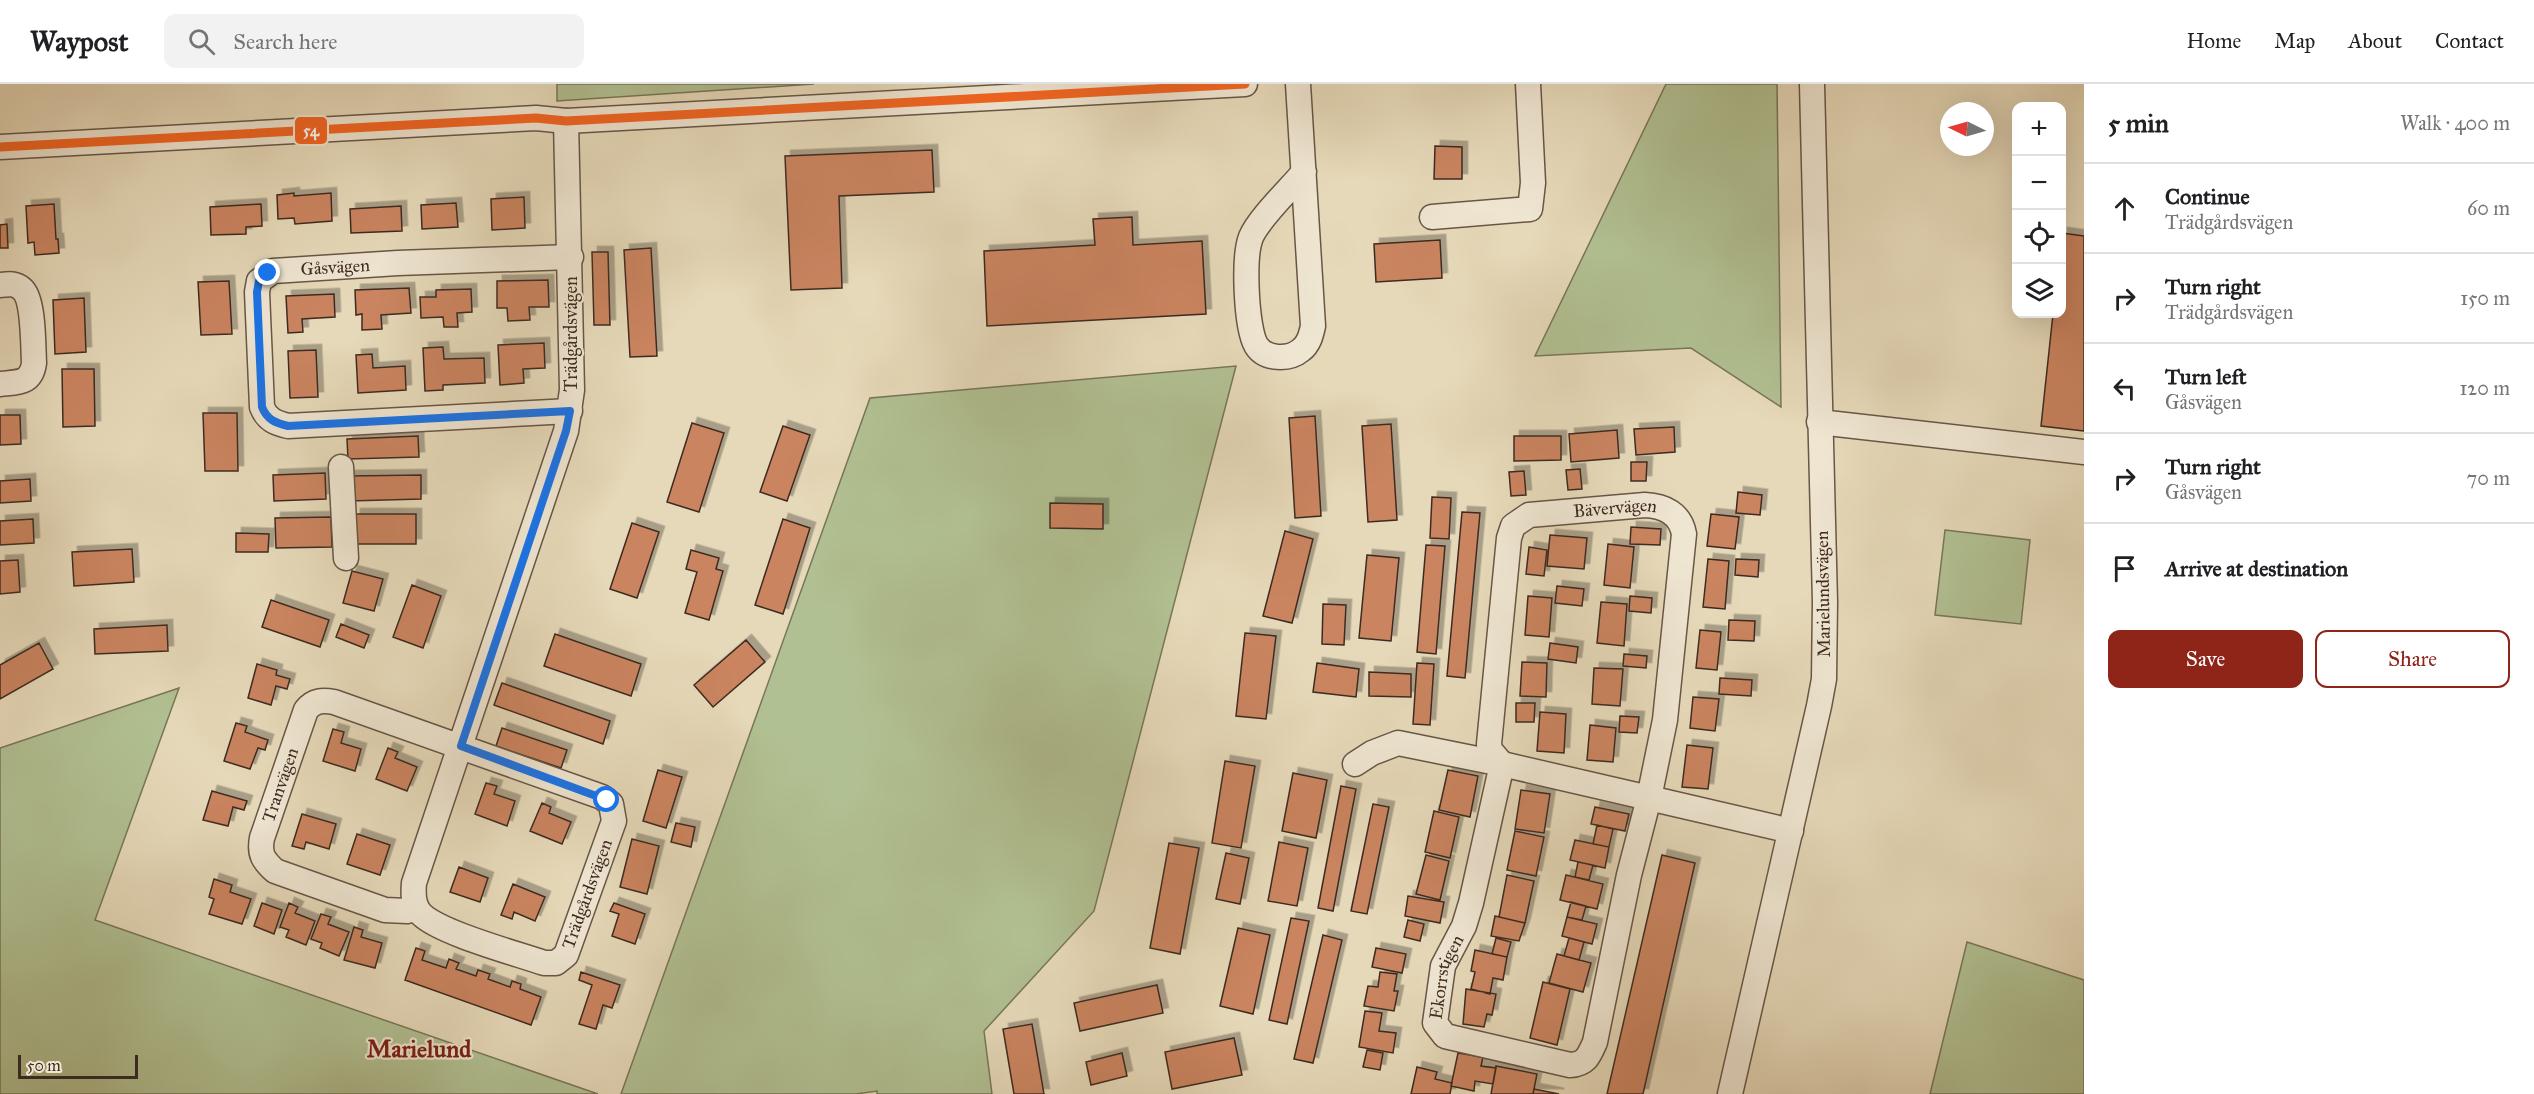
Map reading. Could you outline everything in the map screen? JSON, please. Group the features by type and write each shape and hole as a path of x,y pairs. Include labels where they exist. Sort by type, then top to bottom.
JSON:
{"street":[{"path":"0,147 536,118 566,121 1245,84"},
{"path":"1298,84 1304,172 1313,326 1310,340 1300,351 1282,358 1269,356 1258,348 1250,333 1246,257 1252,236 1260,223 1304,172"},
{"path":"1432,217 1530,209 1533,183 1528,84"},
{"name":"Marielundsvägen","path":"1730,1094 1824,679 1825,602 1812,84"},
{"name":"Trädgårdsvägen","path":"461,746 602,797 614,809 614,821 566,955 556,963 544,963 435,926 419,913 413,899 414,883 566,431 570,411 572,390 571,257 566,121"},
{"name":"Gåsvägen","path":"570,411 288,426 275,423 265,414 262,407 257,292 259,281 273,271 398,263 571,257"},
{"path":"0,285 13,284 24,290 29,301 34,363 32,373 25,380 0,384"},
{"path":"1819,422 2084,452"},
{"path":"341,467 346,558"},
{"name":"Bävervägen","path":"1502,764 1490,750 1489,744 1509,538 1513,526 1528,515 1645,505 1661,506 1675,515 1684,534 1665,720 1649,798"},
{"name":"Tranvägen","path":"417,908 407,911 386,910 275,871 263,861 260,849 262,838 306,710 322,700 334,702 461,746"},
{"path":"1355,764 1372,753 1398,743 1502,764 1791,831"},
{"name":"Ekorrstigen","path":"1502,764 1471,903 1464,926 1443,966 1435,1017 1438,1028 1445,1036 1479,1045 1570,1065 1581,1064 1589,1058 1595,1042 1629,875 1649,798"}],"green space":[{"path":"557,84 814,84 557,101"},
{"path":"1666,84 1777,84 1781,407 1691,348 1535,356"},
{"path":"1236,366 1094,911 984,1031 992,1094 877,1094 877,1091 856,1094 621,1094 870,398"},
{"path":"1945,530 2030,540 2021,624 1935,615"},
{"path":"179,688 95,920 598,1094 0,1094 0,748"},
{"path":"1967,942 2084,980 2084,1094 1930,1094"}],"building":[{"path":"1435,146 1462,147 1462,179 1434,179"},
{"path":"932,150 934,192 839,196 842,288 791,290 785,156"},
{"path":"294,193 294,196 331,193 332,221 295,224 294,218 278,219 277,195"},
{"path":"524,197 525,228 492,230 491,199"},
{"path":"456,203 458,227 422,229 421,205"},
{"path":"54,204 59,253 35,255 34,242 28,243 26,206"},
{"path":"261,204 262,226 246,227 246,234 211,235 210,207"},
{"path":"401,206 402,231 351,233 350,209"},
{"path":"1132,217 1133,245 1202,241 1206,314 987,326 984,251 1095,245 1093,219"},
{"path":"7,224 8,248 0,248 0,225"},
{"path":"2066,234 2084,236 2084,431 2041,426 2053,318 2066,318"},
{"path":"1440,240 1442,278 1376,282 1374,244"},
{"path":"651,248 657,356 630,357 624,250"},
{"path":"592,252 608,252 610,325 594,325"},
{"path":"548,280 549,307 529,307 530,320 508,321 507,308 497,308 497,281"},
{"path":"229,281 232,334 201,335 198,282"},
{"path":"409,288 411,313 381,315 382,329 362,330 362,314 356,315 355,290"},
{"path":"471,289 472,312 457,313 458,327 444,327 443,317 421,318 420,297 436,297 436,290"},
{"path":"334,294 335,317 302,319 303,332 288,333 286,296"},
{"path":"84,298 86,352 55,354 53,300"},
{"path":"544,343 545,368 523,369 524,383 500,385 498,345"},
{"path":"443,347 444,359 484,358 485,383 443,385 443,390 425,391 423,348"},
{"path":"316,350 318,397 290,398 288,351"},
{"path":"372,354 373,368 405,366 406,390 358,393 356,355"},
{"path":"62,369 94,369 95,426 63,427"},
{"path":"203,413 237,413 238,471 205,471"},
{"path":"0,415 20,415 21,444 0,445"},
{"path":"1315,416 1321,516 1295,518 1289,418"},
{"path":"692,423 724,433 699,512 667,502"},
{"path":"1391,424 1397,520 1368,522 1362,426"},
{"path":"783,426 810,435 787,501 760,492"},
{"path":"1674,427 1675,452 1636,455 1634,429"},
{"path":"1617,430 1619,458 1571,462 1569,434"},
{"path":"418,436 419,457 348,459 347,439"},
{"path":"1514,436 1561,436 1561,460 1514,461"},
{"path":"1631,462 1647,462 1646,481 1631,481"},
{"path":"1580,469 1582,489 1568,490 1566,470"},
{"path":"1524,471 1526,495 1511,496 1509,472"},
{"path":"325,473 326,499 274,501 273,475"},
{"path":"421,475 421,499 349,501 348,476"},
{"path":"30,479 31,501 0,503 0,481"},
{"path":"1738,492 1762,495 1760,515 1736,513"},
{"path":"1432,497 1451,498 1449,539 1430,538"},
{"path":"1050,503 1103,504 1103,529 1050,528"},
{"path":"1462,512 1480,513 1465,678 1447,676"},
{"path":"355,514 416,514 416,544 354,544"},
{"path":"1711,514 1739,517 1735,549 1707,546"},
{"path":"331,517 332,547 276,548 275,518"},
{"path":"33,519 34,543 0,545 0,521"},
{"path":"783,519 810,528 783,614 755,605"},
{"path":"632,523 659,532 637,598 610,589"},
{"path":"1631,527 1661,529 1660,545 1630,544"},
{"path":"1285,531 1313,539 1292,623 1263,616"},
{"path":"236,533 269,534 268,552 236,552"},
{"path":"1550,535 1587,538 1584,569 1547,566"},
{"path":"1608,544 1634,547 1630,588 1604,585"},
{"path":"1426,545 1445,546 1436,654 1417,652"},
{"path":"1529,547 1547,550 1544,576 1526,574"},
{"path":"132,549 134,582 74,586 72,552"},
{"path":"691,550 719,558 716,569 723,571 709,620 685,613 697,572 686,569"},
{"path":"1367,555 1399,558 1391,641 1359,638"},
{"path":"1708,559 1729,561 1725,609 1703,607"},
{"path":"1736,559 1759,560 1758,577 1735,575"},
{"path":"18,560 20,592 0,594 0,561"},
{"path":"352,571 383,579 374,611 343,603"},
{"path":"412,585 441,596 423,648 393,637"},
{"path":"1557,586 1584,589 1582,606 1555,603"},
{"path":"1528,596 1552,598 1549,637 1525,635"},
{"path":"1630,596 1652,598 1651,613 1629,611"},
{"path":"271,600 329,620 320,647 262,627"},
{"path":"1601,602 1627,604 1624,646 1597,643"},
{"path":"1323,604 1346,605 1344,645 1322,644"},
{"path":"1729,620 1755,621 1754,641 1728,640"},
{"path":"341,624 369,635 364,648 336,637"},
{"path":"167,625 168,651 95,654 94,629"},
{"path":"1700,630 1721,632 1717,670 1696,668"},
{"path":"1245,633 1276,636 1266,719 1236,716"},
{"path":"555,634 641,664 631,696 544,666"},
{"path":"746,640 765,662 713,707 694,685"},
{"path":"39,643 53,669 0,699 0,665"},
{"path":"1550,643 1578,647 1576,663 1548,659"},
{"path":"1624,654 1647,656 1646,668 1623,666"},
{"path":"1522,662 1547,663 1546,697 1520,696"},
{"path":"1317,663 1359,669 1356,697 1313,692"},
{"path":"1417,663 1434,664 1430,725 1413,724"},
{"path":"257,664 277,670 276,675 290,679 287,689 276,686 271,705 248,698"},
{"path":"1594,668 1623,669 1620,706 1592,704"},
{"path":"1369,672 1411,674 1411,697 1369,696"},
{"path":"1720,678 1752,680 1751,696 1719,694"},
{"path":"502,683 610,721 603,744 494,705"},
{"path":"1693,697 1719,699 1715,731 1690,728"},
{"path":"1516,703 1535,703 1534,722 1516,722"},
{"path":"1540,712 1566,714 1564,753 1537,751"},
{"path":"1620,716 1639,717 1637,733 1619,732"},
{"path":"236,723 247,726 245,732 268,740 265,750 258,748 250,769 224,761"},
{"path":"1590,725 1616,728 1613,762 1587,760"},
{"path":"502,728 567,750 561,768 496,746"},
{"path":"333,729 344,732 341,743 361,749 355,771 323,761"},
{"path":"1687,745 1713,748 1708,789 1682,787"},
{"path":"388,748 398,752 395,758 417,767 407,791 376,779"},
{"path":"1225,761 1255,766 1241,848 1212,843"},
{"path":"658,770 682,777 666,828 643,821"},
{"path":"1448,770 1478,776 1470,817 1439,810"},
{"path":"1293,773 1327,780 1316,838 1282,831"},
{"path":"486,783 497,786 494,794 515,801 507,826 475,814"},
{"path":"1341,786 1356,789 1333,911 1318,908"},
{"path":"1521,790 1550,794 1544,833 1515,829"},
{"path":"212,791 247,801 244,810 233,807 228,826 203,820"},
{"path":"542,803 551,807 549,813 571,822 562,844 530,831"},
{"path":"1373,804 1389,807 1367,914 1351,911"},
{"path":"1595,807 1629,814 1625,831 1591,824"},
{"path":"1434,811 1459,817 1450,858 1425,852"},
{"path":"302,814 336,824 329,849 306,842 304,849 292,846"},
{"path":"676,823 695,827 691,847 671,842"},
{"path":"1597,825 1613,829 1609,847 1593,844"},
{"path":"1515,831 1544,837 1536,876 1507,870"},
{"path":"357,834 390,845 380,875 347,864"},
{"path":"632,839 659,846 647,894 620,887"},
{"path":"1575,840 1609,847 1605,868 1570,860"},
{"path":"1279,842 1308,848 1297,906 1268,901"},
{"path":"1169,843 1199,848 1180,954 1150,948"},
{"path":"1226,853 1249,858 1240,904 1216,899"},
{"path":"1426,855 1449,861 1440,900 1416,894"},
{"path":"1662,855 1695,863 1643,1094 1607,1094"},
{"path":"1578,862 1593,865 1589,880 1575,877"},
{"path":"459,867 488,878 480,902 450,892"},
{"path":"1507,875 1534,881 1525,923 1499,917"},
{"path":"1566,875 1603,884 1597,909 1560,900"},
{"path":"214,879 232,885 230,892 251,899 242,924 209,914 214,899 209,897"},
{"path":"513,884 545,897 535,921 514,912 512,919 501,915"},
{"path":"1408,896 1444,902 1440,923 1405,916"},
{"path":"1571,902 1586,906 1582,920 1567,917"},
{"path":"262,903 282,910 274,934 254,926"},
{"path":"289,903 298,907 295,913 315,921 306,945 286,937 289,930 280,927"},
{"path":"614,903 645,914 635,944 612,936 619,914 610,911"},
{"path":"321,914 331,917 328,924 349,932 339,956 320,948 322,943 311,939"},
{"path":"1495,916 1525,923 1519,941 1491,936"},
{"path":"1567,917 1597,924 1592,944 1562,936"},
{"path":"1291,918 1309,921 1287,1024 1269,1020"},
{"path":"1408,920 1424,924 1420,941 1404,937"},
{"path":"354,927 363,930 361,937 382,943 375,968 344,960"},
{"path":"1238,928 1270,935 1253,1014 1220,1006"},
{"path":"1323,935 1342,940 1313,1063 1294,1059"},
{"path":"1496,938 1511,942 1507,957 1492,954"},
{"path":"1569,938 1584,942 1579,960 1564,956"},
{"path":"416,948 425,951 422,960 446,968 449,959 459,963 456,969 476,976 478,970 490,974 488,979 510,987 512,981 521,984 520,989 541,997 531,1025 405,980"},
{"path":"1376,948 1406,954 1402,973 1372,967"},
{"path":"1475,950 1507,957 1503,980 1493,978 1490,994 1471,989 1475,972 1471,971"},
{"path":"1557,954 1591,963 1583,992 1549,983"},
{"path":"581,972 620,985 612,1008 603,1005 596,1029 579,1024 592,985 579,980"},
{"path":"1380,972 1397,974 1394,991 1398,991 1394,1011 1364,1006 1368,986 1378,987"},
{"path":"1543,982 1570,989 1557,1045 1530,1038"},
{"path":"1157,985 1163,1013 1080,1031 1074,1003"},
{"path":"1466,989 1496,994 1492,1015 1487,1014 1484,1027 1463,1024"},
{"path":"1365,1011 1382,1013 1379,1031 1396,1033 1393,1053 1359,1047"},
{"path":"1032,1024 1044,1094 1014,1094 1003,1029"},
{"path":"1234,1038 1242,1075 1172,1089 1165,1052"},
{"path":"1367,1050 1383,1053 1380,1070 1363,1067"},
{"path":"1122,1053 1127,1076 1091,1085 1086,1062"},
{"path":"1458,1053 1483,1057 1481,1066 1496,1068 1493,1084 1475,1081 1474,1091 1451,1086"},
{"path":"1496,1066 1537,1074 1533,1094 1491,1094"},
{"path":"1417,1067 1437,1072 1435,1079 1452,1083 1450,1094 1411,1094"},
{"path":"1534,1089 1559,1094 1533,1094"}],"transit line":[{"name":"54","path":"0,147 536,118 566,121 1245,84"}],"district":[{"name":"Marielund","path":"419,1049"}],"route":[{"path":"268,273 259,281 257,292 262,407 265,414 275,423 288,426 570,411 566,431 461,746 607,800"}]}
